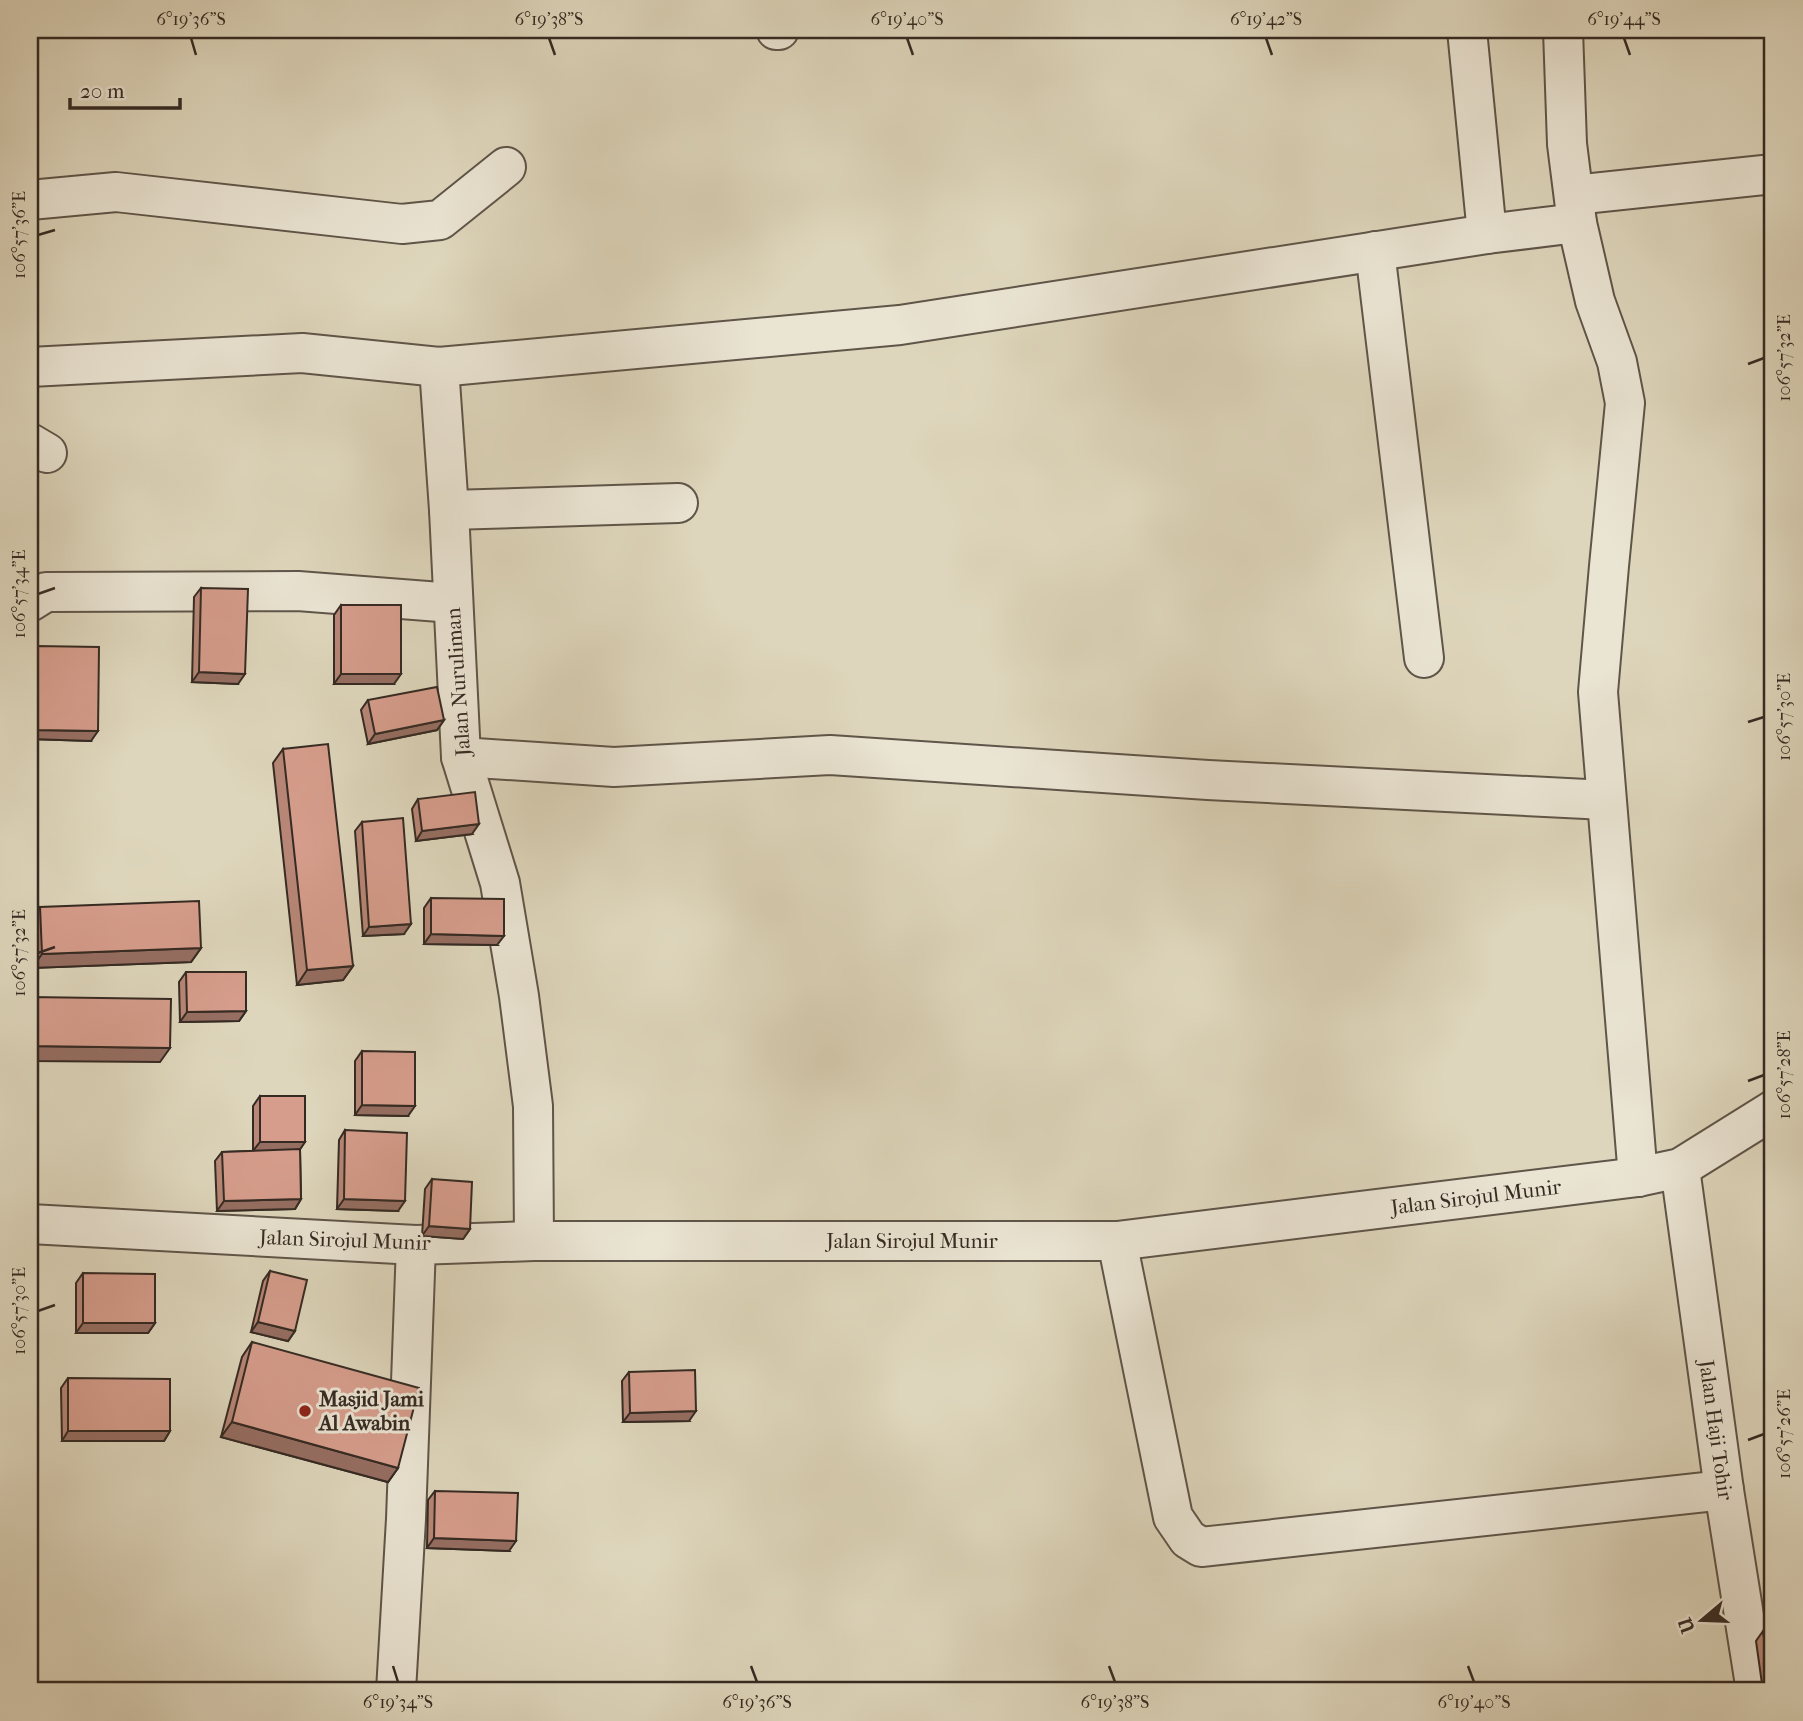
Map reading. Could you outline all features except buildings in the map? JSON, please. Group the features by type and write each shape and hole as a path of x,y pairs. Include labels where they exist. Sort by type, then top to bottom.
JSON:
{"street":[{"path":"1467,30 1487,234"},
{"path":"1563,30 1567,144 1575,209 1595,301 1617,362 1625,403 1598,692 1638,1177"},
{"path":"30,200 116,192 402,224 440,220 506,167"},
{"path":"30,367 302,353 439,367 900,325 1487,234 1575,209 1773,173"},
{"path":"1375,251 1424,658"},
{"name":"Jalan Nuruliman","path":"439,367 461,757 500,883 519,996 533,1106 534,1241"},
{"path":"449,510 678,503"},
{"path":"30,602 46,592 298,591 453,603"},
{"path":"461,757 614,767 830,755 1208,780 1606,800"},
{"name":"Jalan Sirojul Munir","path":"30,1224 416,1245 534,1241 1117,1241 1638,1177 1680,1167 1773,1110"},
{"name":"Jalan Haji Tohir","path":"1680,1167 1724,1490 1756,1691"},
{"path":"1117,1241 1173,1517 1188,1539 1201,1547 1724,1490"},
{"path":"396,1691 406,1518 416,1245"}],"place":[{"name":"Masjid Jami Al Awabin","path":"305,1411"}]}
